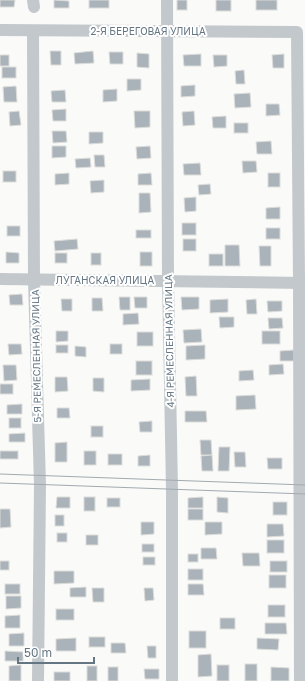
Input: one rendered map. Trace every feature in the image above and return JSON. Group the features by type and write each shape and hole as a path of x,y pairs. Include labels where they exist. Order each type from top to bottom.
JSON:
{"street":[{"name":"4-Я РЕМЕСЛЕННАЯ УЛИЦА","path":"167,0 168,280 172,489 172,681"},
{"name":"2-Я БЕРЕГОВАЯ УЛИЦА","path":"0,30 297,32 302,283"},
{"name":"5-Я РЕМЕСЛЕННАЯ УЛИЦА","path":"33,31 34,280 40,484 38,681"},
{"name":"ЛУГАНСКАЯ УЛИЦА","path":"0,279 168,280 302,283"},
{"path":"300,681 302,283"}],"building":[{"path":"0,0 15,0 14,7 0,7"},
{"path":"54,0 69,1 69,8 54,8"},
{"path":"89,0 109,0 109,8 89,8"},
{"path":"177,0 187,0 187,10 177,10"},
{"path":"216,0 231,0 231,11 216,11"},
{"path":"256,0 277,0 277,10 256,10"},
{"path":"50,51 61,51 61,65 51,65"},
{"path":"93,51 94,63 75,64 74,53"},
{"path":"109,52 123,52 123,64 110,64"},
{"path":"137,53 149,54 149,68 137,67"},
{"path":"201,54 201,66 184,66 183,55"},
{"path":"284,54 284,68 273,68 272,55"},
{"path":"0,55 9,55 9,66 0,66"},
{"path":"213,55 227,55 227,66 214,67"},
{"path":"2,67 16,67 16,78 2,78"},
{"path":"244,70 245,84 236,84 235,71"},
{"path":"127,79 141,79 141,90 127,91"},
{"path":"195,85 195,96 181,97 181,86"},
{"path":"16,86 17,102 4,102 3,87"},
{"path":"117,89 117,101 103,102 103,90"},
{"path":"65,90 66,102 52,102 51,91"},
{"path":"250,93 251,107 235,108 234,94"},
{"path":"266,104 279,104 280,115 266,116"},
{"path":"66,109 66,121 53,121 52,110"},
{"path":"19,111 21,125 10,126 9,112"},
{"path":"134,111 150,111 150,127 135,128"},
{"path":"194,111 195,125 183,126 182,112"},
{"path":"226,116 226,128 213,128 212,117"},
{"path":"234,123 248,123 248,133 234,133"},
{"path":"52,131 66,131 67,142 53,143"},
{"path":"89,132 103,132 103,143 89,144"},
{"path":"271,141 272,154 257,154 256,142"},
{"path":"52,146 66,146 66,157 52,158"},
{"path":"150,146 151,158 137,159 136,147"},
{"path":"94,155 104,155 105,167 95,167"},
{"path":"90,158 91,167 76,168 75,159"},
{"path":"242,161 256,161 257,172 243,173"},
{"path":"200,163 201,175 184,175 183,164"},
{"path":"3,171 16,171 16,182 3,182"},
{"path":"69,173 69,184 55,185 55,174"},
{"path":"151,173 152,185 138,185 138,174"},
{"path":"268,173 280,173 280,187 268,187"},
{"path":"104,180 104,192 91,193 90,181"},
{"path":"210,184 211,194 199,195 198,185"},
{"path":"139,193 150,193 151,212 139,213"},
{"path":"196,197 196,211 185,212 184,198"},
{"path":"280,207 280,219 266,219 266,208"},
{"path":"182,223 196,223 196,235 182,235"},
{"path":"7,226 20,226 20,236 7,236"},
{"path":"266,228 280,228 280,239 266,239"},
{"path":"136,230 151,230 151,238 136,238"},
{"path":"77,239 78,249 55,251 54,241"},
{"path":"183,239 196,239 196,251 183,251"},
{"path":"225,245 239,245 240,266 225,266"},
{"path":"259,246 271,246 271,266 260,266"},
{"path":"6,252 19,253 19,263 6,263"},
{"path":"140,252 152,252 152,266 140,266"},
{"path":"55,253 67,253 67,263 55,263"},
{"path":"91,253 101,253 101,265 91,265"},
{"path":"209,254 223,254 223,266 209,266"},
{"path":"22,294 23,305 10,305 9,295"},
{"path":"119,297 130,297 130,310 120,310"},
{"path":"134,297 147,297 147,308 135,308"},
{"path":"181,297 199,297 199,309 182,310"},
{"path":"92,298 102,298 103,311 92,311"},
{"path":"61,299 72,299 72,311 62,311"},
{"path":"228,299 228,312 210,313 210,300"},
{"path":"256,299 257,314 247,314 246,300"},
{"path":"267,301 282,301 282,311 268,312"},
{"path":"138,313 139,324 123,325 123,314"},
{"path":"219,317 234,317 234,327 220,328"},
{"path":"268,318 282,318 283,328 269,329"},
{"path":"201,329 202,342 184,343 183,330"},
{"path":"56,331 68,331 68,341 56,342"},
{"path":"262,331 280,331 280,344 262,344"},
{"path":"137,332 153,332 153,346 137,346"},
{"path":"8,344 21,344 22,354 9,355"},
{"path":"110,344 122,344 122,354 110,354"},
{"path":"56,345 68,345 68,353 56,353"},
{"path":"205,345 205,359 186,360 186,346"},
{"path":"75,346 86,347 86,357 75,356"},
{"path":"294,350 294,361 280,361 280,351"},
{"path":"136,361 152,361 152,375 136,375"},
{"path":"283,364 284,374 269,375 269,365"},
{"path":"3,365 16,365 17,380 4,381"},
{"path":"253,370 254,380 239,381 239,371"},
{"path":"196,376 197,396 186,396 185,377"},
{"path":"55,377 67,377 68,391 55,392"},
{"path":"93,378 104,378 104,392 93,391"},
{"path":"150,379 150,390 131,391 131,380"},
{"path":"0,384 13,384 13,394 0,394"},
{"path":"255,395 256,409 236,410 236,396"},
{"path":"22,404 22,414 7,414 7,405"},
{"path":"57,408 69,408 70,418 57,418"},
{"path":"185,411 206,411 207,422 185,422"},
{"path":"9,418 21,418 21,428 9,428"},
{"path":"152,421 152,432 140,432 139,422"},
{"path":"91,426 103,426 103,437 91,437"},
{"path":"25,433 25,442 9,442 9,434"},
{"path":"200,440 211,440 212,455 201,455"},
{"path":"67,442 67,462 55,462 55,443"},
{"path":"219,447 230,447 229,471 218,471"},
{"path":"0,451 18,451 18,459 0,459"},
{"path":"84,451 96,451 96,465 84,465"},
{"path":"234,452 245,452 246,467 235,467"},
{"path":"108,454 122,454 122,465 108,465"},
{"path":"150,455 150,466 138,466 138,456"},
{"path":"212,455 213,471 202,471 201,456"},
{"path":"267,458 282,458 282,469 268,469"},
{"path":"57,497 70,497 70,508 56,508"},
{"path":"84,497 95,497 95,511 84,511"},
{"path":"203,497 203,508 188,508 188,498"},
{"path":"217,497 228,498 228,513 217,512"},
{"path":"107,498 120,498 120,507 107,507"},
{"path":"273,502 287,502 287,515 273,515"},
{"path":"0,509 10,509 11,527 0,528"},
{"path":"188,509 203,509 203,520 188,520"},
{"path":"55,515 64,515 64,526 55,526"},
{"path":"141,522 154,522 154,534 141,535"},
{"path":"205,522 222,522 222,534 205,535"},
{"path":"267,524 283,524 284,536 267,537"},
{"path":"57,533 67,533 67,542 57,542"},
{"path":"86,535 98,535 98,545 86,545"},
{"path":"267,540 284,540 284,553 267,553"},
{"path":"142,544 154,544 154,552 142,552"},
{"path":"201,548 216,548 217,559 201,559"},
{"path":"242,553 259,553 260,566 243,566"},
{"path":"188,554 198,554 198,562 188,562"},
{"path":"143,557 155,557 155,565 143,565"},
{"path":"0,561 9,561 9,570 0,570"},
{"path":"270,561 287,561 287,572 270,572"},
{"path":"188,569 203,569 203,580 188,580"},
{"path":"54,571 74,571 74,583 54,584"},
{"path":"269,575 286,575 286,588 269,588"},
{"path":"5,584 20,584 20,594 5,594"},
{"path":"188,584 203,584 204,595 188,595"},
{"path":"86,587 86,597 70,597 70,588"},
{"path":"92,588 104,588 104,602 93,602"},
{"path":"144,588 153,588 154,600 145,601"},
{"path":"6,596 21,596 21,608 6,609"},
{"path":"268,605 285,605 285,617 268,617"},
{"path":"56,609 74,609 74,620 56,620"},
{"path":"20,615 20,628 5,628 5,616"},
{"path":"220,618 235,618 235,629 220,629"},
{"path":"265,623 286,623 287,634 265,634"},
{"path":"189,631 206,631 206,648 189,648"},
{"path":"24,633 24,646 9,646 9,634"},
{"path":"89,637 105,637 105,647 89,647"},
{"path":"76,638 76,651 56,651 56,639"},
{"path":"257,638 279,639 278,650 257,649"},
{"path":"111,643 125,643 126,653 111,653"},
{"path":"147,646 156,646 156,658 148,658"},
{"path":"5,651 23,652 23,661 5,661"},
{"path":"211,654 212,676 198,677 198,655"},
{"path":"245,664 257,664 257,681 245,681"},
{"path":"21,665 21,681 9,681 9,666"},
{"path":"217,665 229,665 229,681 217,681"},
{"path":"87,666 97,666 97,681 87,681"},
{"path":"108,667 118,667 118,681 108,681"},
{"path":"271,667 289,668 289,681 271,681"},
{"path":"144,669 159,669 159,679 145,679"},
{"path":"54,672 70,672 70,681 54,681"}],"tram line":[{"path":"0,474 305,485"},
{"path":"0,483 305,494"}]}
